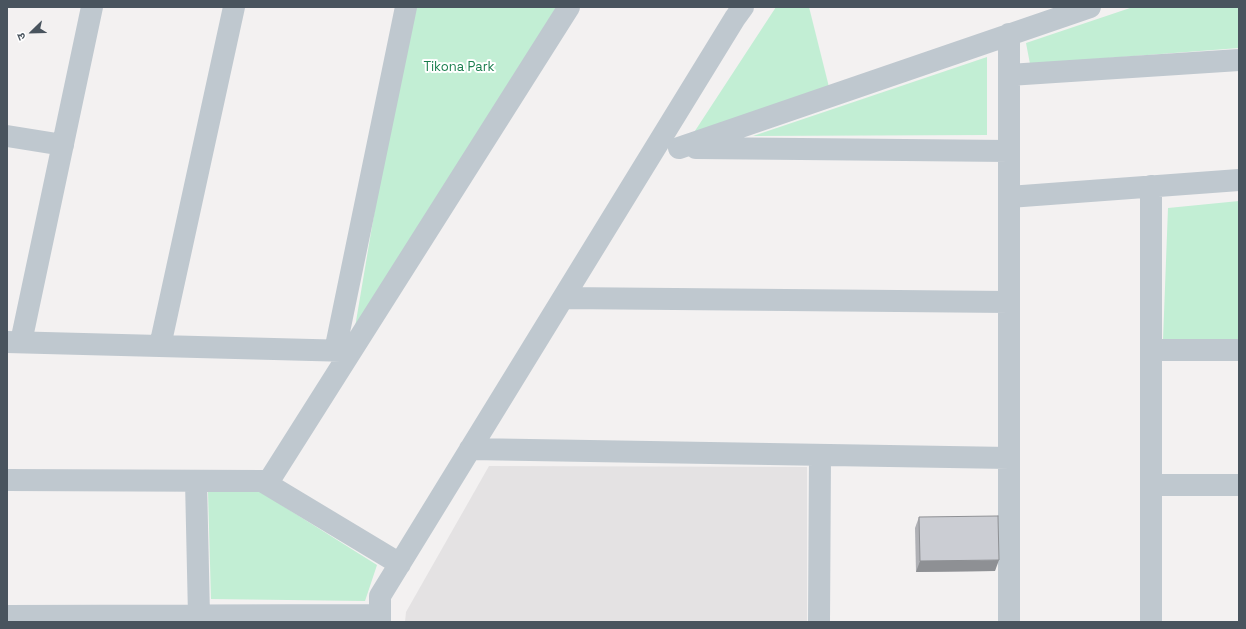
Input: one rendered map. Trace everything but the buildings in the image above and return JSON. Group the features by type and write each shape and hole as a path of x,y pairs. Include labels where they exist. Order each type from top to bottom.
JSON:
{"street":[{"path":"92,7 63,146 14,342 343,351"},
{"path":"160,346 234,7"},
{"path":"343,351 406,7"},
{"path":"267,484 343,351 569,7"},
{"path":"7,616 199,616 380,619 380,596 563,298 669,145 735,18 743,7"},
{"path":"669,145 1090,7"},
{"path":"1009,34 1009,622"},
{"path":"1009,75 1239,60"},
{"path":"7,136 63,146"},
{"path":"669,145 1009,151"},
{"path":"1009,197 1239,180"},
{"path":"1151,186 1151,622"},
{"path":"563,298 1009,302"},
{"path":"1151,350 1239,350"},
{"path":"470,449 1009,458"},
{"path":"819,622 820,455"},
{"path":"7,480 262,481 400,564"},
{"path":"196,481 199,616"},
{"path":"1151,485 1239,484"}],"shaded area":[{"path":"489,466 807,467 807,622 405,622 406,612"}],"green space":[{"name":"Tikona Park","path":"409,7 563,7 351,351"},
{"path":"776,7 809,7 829,87 691,137"},
{"path":"1133,7 1239,7 1239,48 1030,64 1026,43"},
{"path":"987,57 987,135 753,136"},
{"path":"1239,201 1239,339 1163,340 1168,208"},
{"path":"256,489 377,565 365,601 211,599 208,492"}]}
